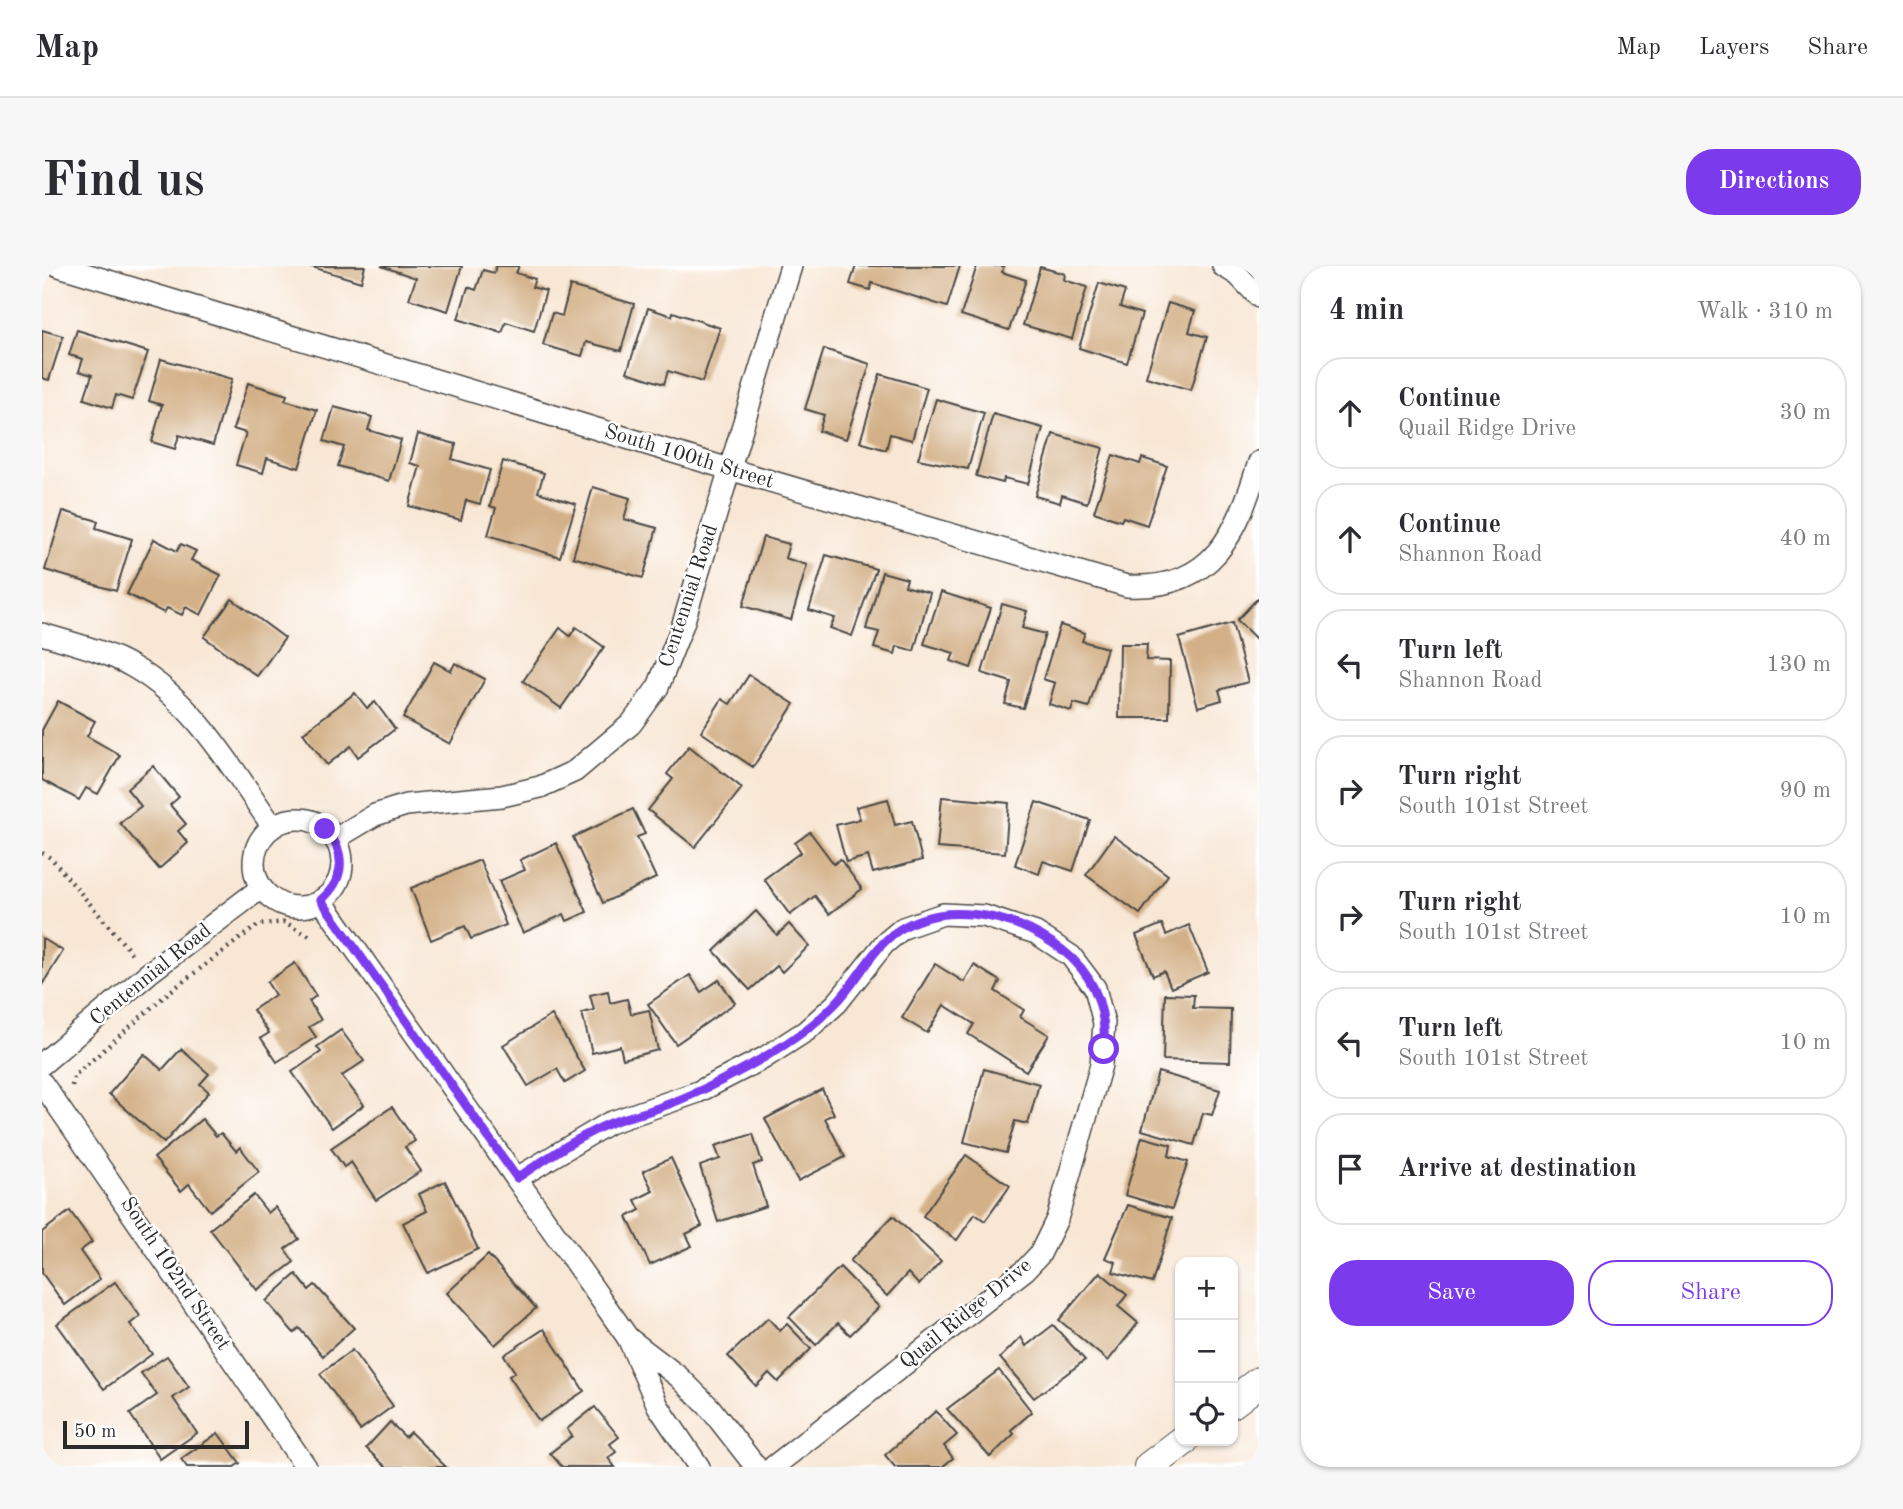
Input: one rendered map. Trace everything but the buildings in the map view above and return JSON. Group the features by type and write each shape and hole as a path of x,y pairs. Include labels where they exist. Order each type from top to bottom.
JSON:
{"main road":[{"path":"1238,1398 1259,1382"},
{"path":"1149,1467 1176,1446"}],"street":[{"name":"South 100th Street","path":"59,266 1102,580 1142,586 1182,578 1217,554 1236,528 1259,462"},
{"name":"Centennial Road","path":"335,839 375,815 406,804 502,796 540,787 575,771 631,724 658,687 673,652 791,266"},
{"path":"1223,266 1238,275 1259,297"},
{"path":"42,634 133,666 172,695 206,732 273,827"},
{"path":"300,819 313,822 335,839 340,852 338,879 321,900 308,906 282,904 261,888 255,875 256,848 273,827 300,819"},
{"name":"Centennial Road","path":"42,1064 149,973 261,888"},
{"path":"321,900 628,1338 658,1406 699,1467"},
{"name":"Quail Ridge Drive","path":"517,1178 609,1124 698,1092 806,1031 836,1003 884,944 915,921 943,914 984,916 1036,933 1071,956 1088,977 1101,1001 1104,1049 1050,1237 1025,1270 773,1467"},
{"name":"South 102nd Street","path":"42,1083 306,1467"},
{"path":"628,1338 679,1377 710,1408 756,1467"}],"path":[{"path":"42,853 51,858 134,956"},
{"path":"67,1090 72,1087 74,1076 167,993 258,925 284,922 312,937"}],"route":[{"path":"325,829 335,839 341,866 331,891 321,900 517,1178 609,1124 698,1092 764,1058 806,1031 836,1003 892,935 929,916 956,913 984,916 1036,933 1071,956 1088,977 1101,1001 1104,1049"}]}
